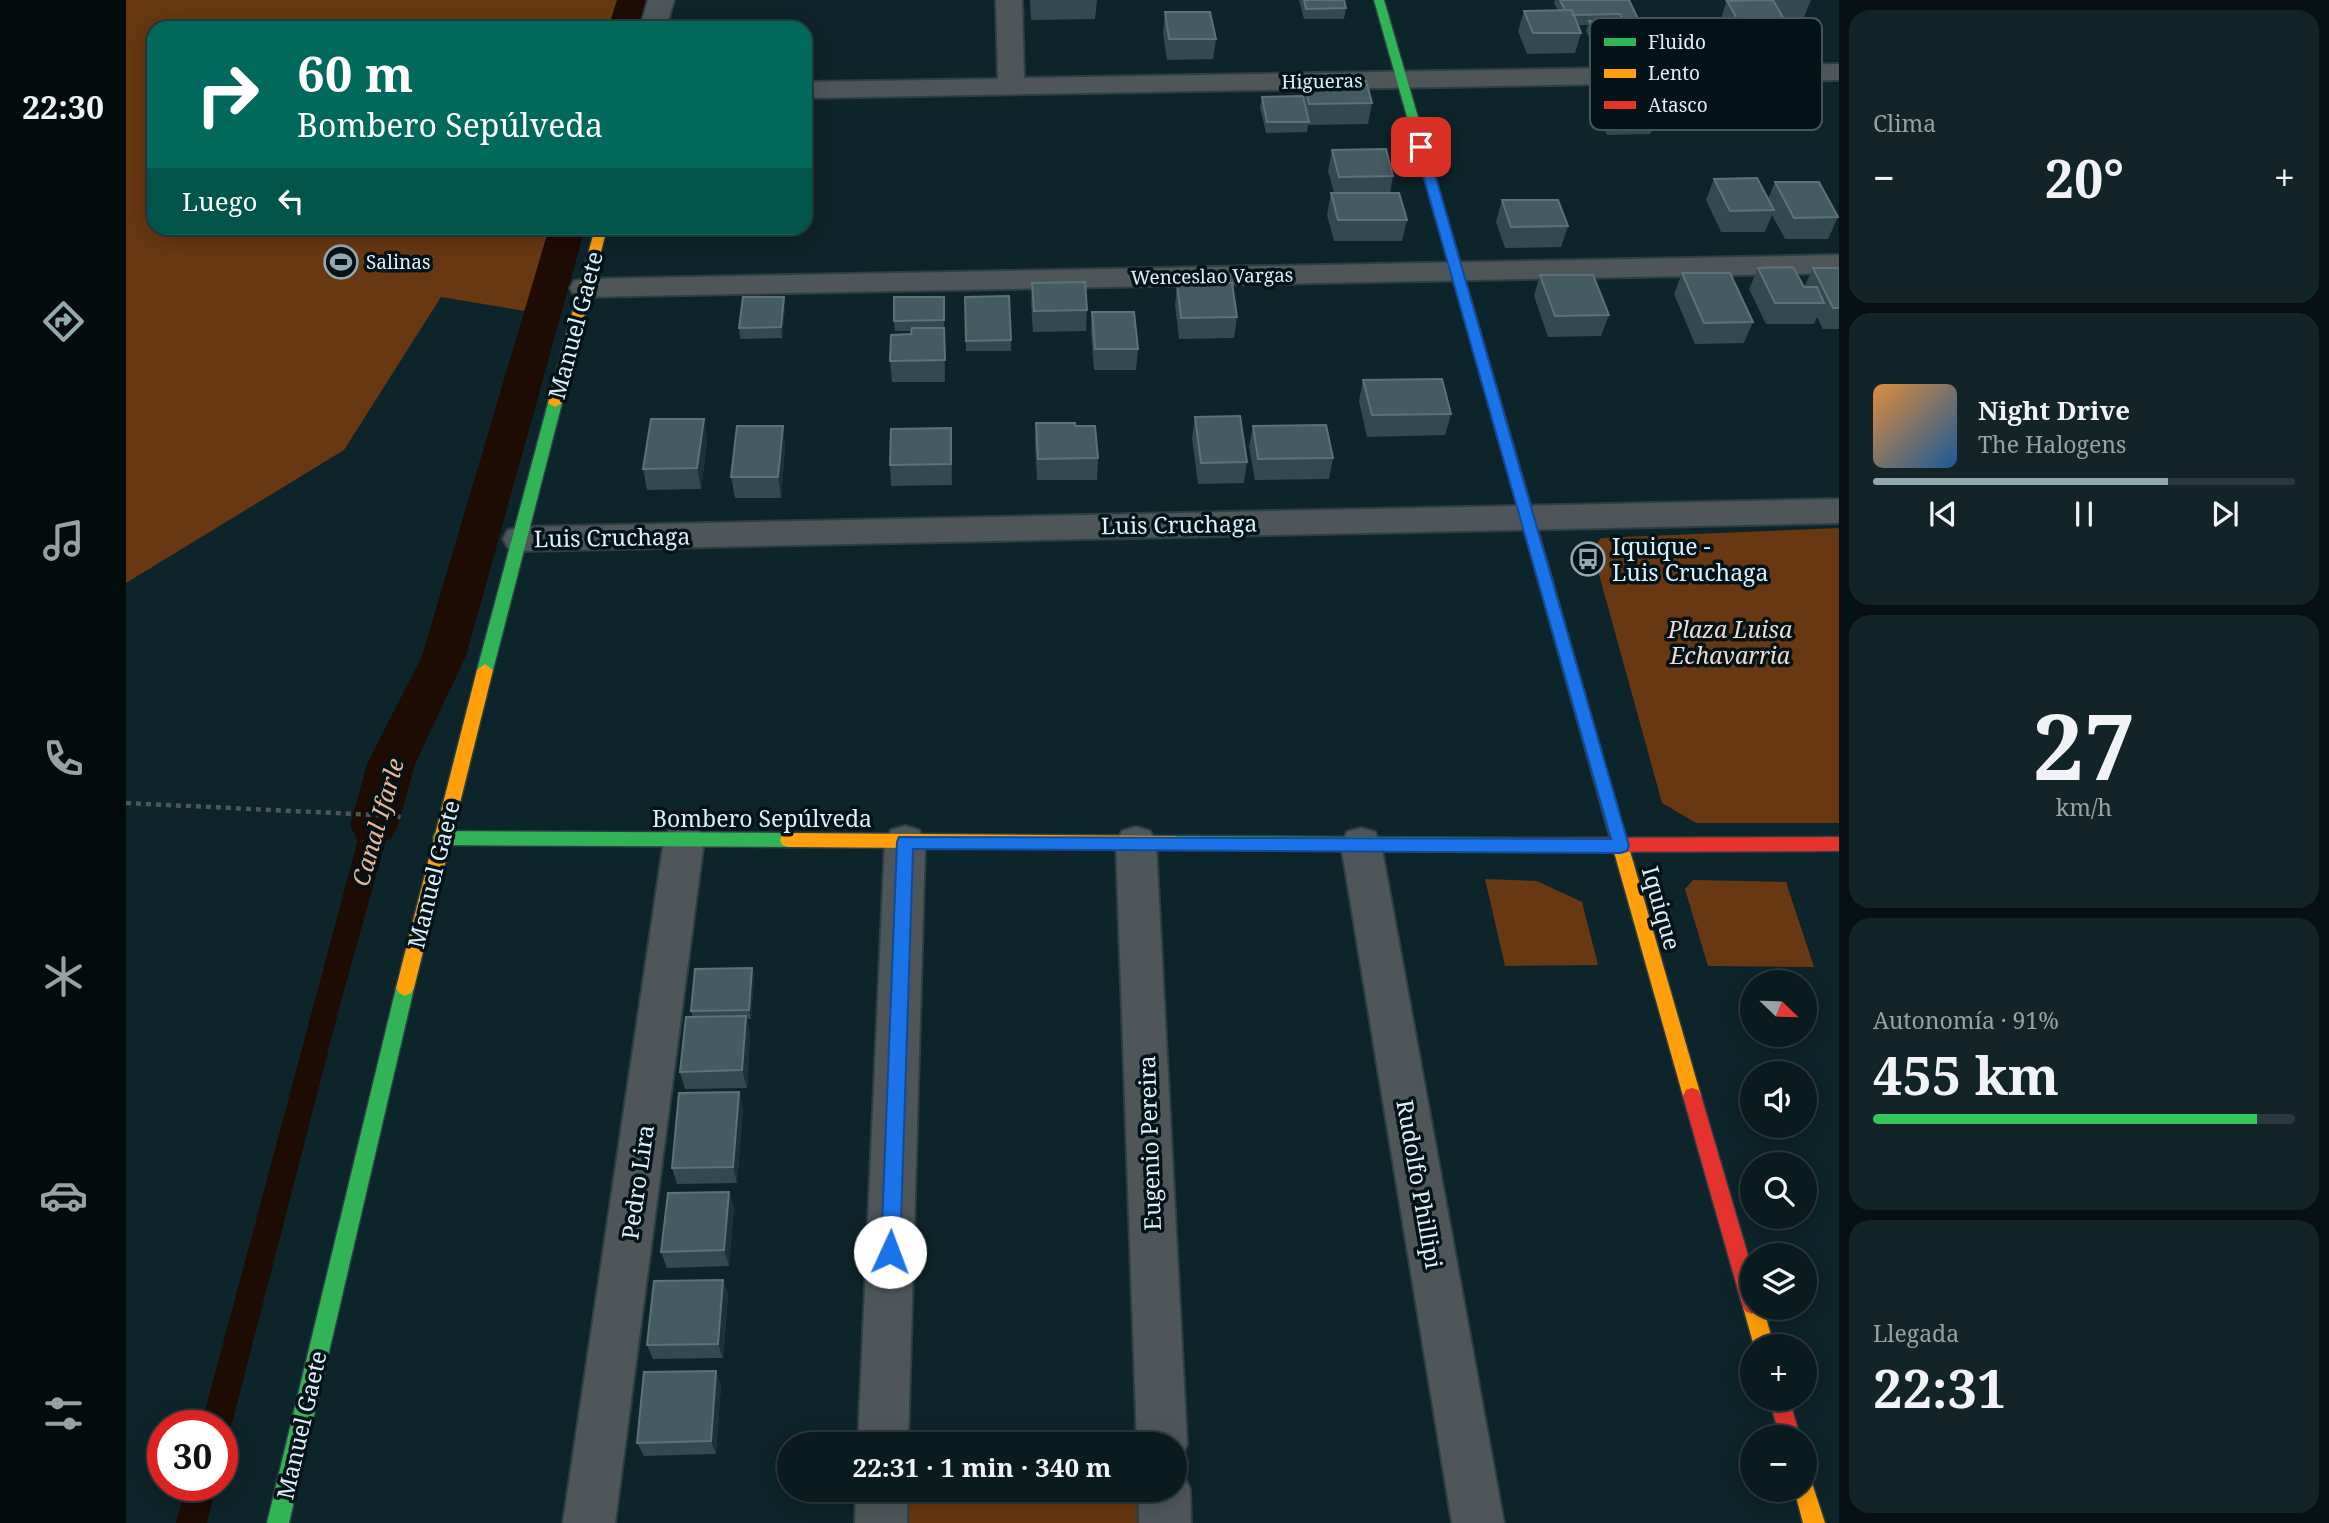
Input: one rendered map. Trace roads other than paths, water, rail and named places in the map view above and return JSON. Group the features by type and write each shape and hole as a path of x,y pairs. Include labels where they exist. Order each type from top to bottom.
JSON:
{"street":[{"path":"655,21 661,0"},
{"path":"1009,0 1012,87"},
{"name":"Iquique","path":"1379,0 1740,1263"},
{"name":"Higueras","path":"812,90 1590,76"},
{"name":"Manuel Gaete","path":"278,1523 441,838 599,235"},
{"name":"Wenceslao Vargas","path":"585,288 1839,264"},
{"name":"Luis Cruchaga","path":"520,539 1839,511"},
{"name":"Bombero Sepúlveda","path":"441,838 1621,846 1839,844"},
{"name":"Pedro Lira","path":"590,1523 684,840"},
{"path":"883,1432 905,842"},
{"name":"Eugenio Pereira","path":"1136,843 1161,1432"},
{"name":"Rudolfo Phillipi","path":"1361,844 1478,1523"},
{"path":"881,1523 882,1502"},
{"path":"1165,1502 1166,1523"},
{"path":"1808,1502 1814,1523"}],"water":[{"path":"377,763 407,764 340,1005 235,1410 205,1410 357,843 360,817"},
{"path":"182,1501 212,1501 207,1523 176,1523"}],"waterway":[{"name":"Canal Ifarle","path":"626,21 632,0"},
{"name":"Canal Ifarle","path":"374,825 391,764 444,656 565,235"}],"place":[{"name":"Salinas","path":"341,262"},
{"name":"Iquique - Luis Cruchaga","path":"1588,559"}],"park label":[{"name":"Plaza Luisa Echavarria","path":"1730,642"}]}
